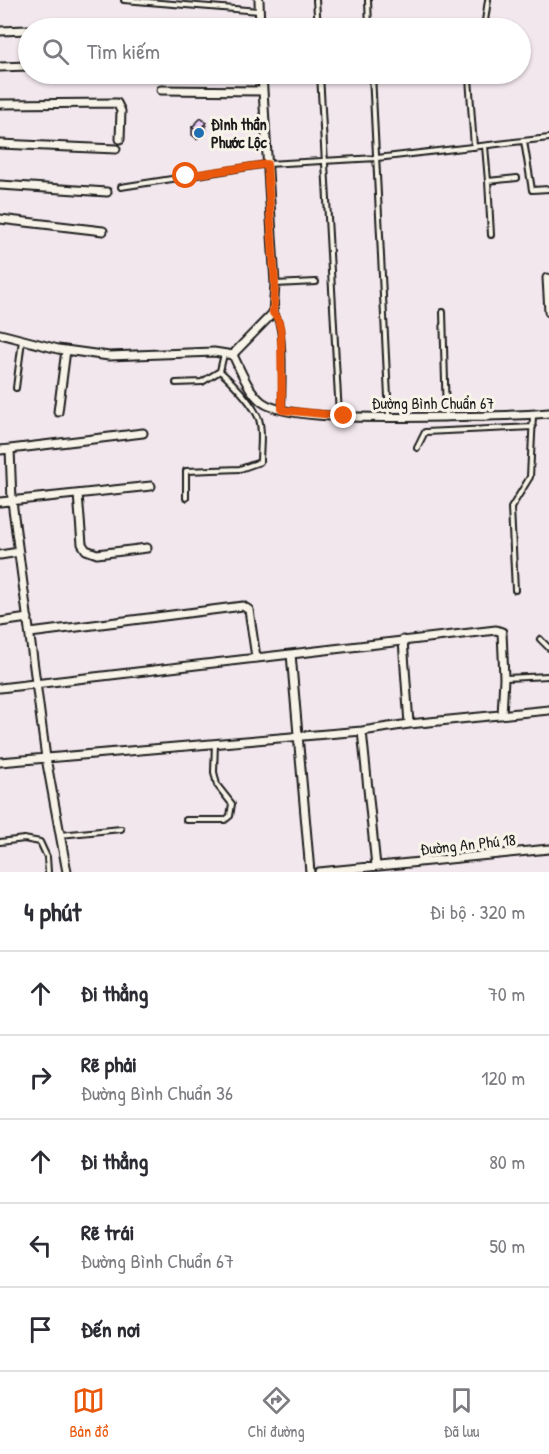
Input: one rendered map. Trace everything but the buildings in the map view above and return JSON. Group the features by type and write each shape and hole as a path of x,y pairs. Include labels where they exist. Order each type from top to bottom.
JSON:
{"street":[{"path":"259,0 259,18"},
{"path":"0,31 18,30"},
{"path":"0,67 18,66"},
{"path":"233,356 273,313 275,284 263,84"},
{"path":"161,90 263,91"},
{"path":"0,104 117,103 121,111 120,139"},
{"path":"0,144 116,149"},
{"path":"0,185 107,192"},
{"path":"0,219 103,231"},
{"path":"547,278 549,312"},
{"path":"0,334 66,350 109,356 214,351 224,353 233,356 246,381 261,401 282,410"},
{"path":"58,412 66,350"},
{"name":"Đường Bình Chuẩn 67","path":"282,410 389,418 488,417 549,413"},
{"path":"0,450 143,433"},
{"path":"10,449 12,501 46,758 67,872"},
{"path":"0,502 151,486"},
{"path":"78,494 82,544 86,550 97,554 147,548"},
{"path":"0,555 19,552"},
{"path":"30,633 243,606 249,610 256,657"},
{"path":"0,622 28,618"},
{"path":"0,688 496,630 502,632 504,678 502,715"},
{"path":"403,640 409,724"},
{"path":"291,654 310,872"},
{"path":"0,762 362,731 549,710"},
{"path":"362,731 376,866"},
{"name":"Đường An Phú 18","path":"319,872 549,849"}],"lane":[{"path":"124,0 259,11"},
{"path":"316,0 317,18"},
{"path":"368,0 369,18"},
{"path":"485,18 488,0"},
{"path":"321,84 339,416"},
{"path":"373,84 389,418"},
{"path":"469,84 474,147"},
{"path":"121,187 267,164 377,158 549,138"},
{"path":"524,141 532,190 549,189"},
{"path":"485,146 491,235"},
{"path":"488,181 517,178"},
{"path":"275,284 316,282"},
{"path":"443,312 446,416"},
{"path":"273,313 278,319 281,331 282,410"},
{"path":"16,388 22,340"},
{"path":"176,383 202,382 220,371 224,353"},
{"path":"186,498 186,471 240,469 260,462 261,430 258,418 235,385 220,371"},
{"path":"515,590 511,508 530,477 534,414"},
{"path":"417,448 425,432 533,427"},
{"path":"540,639 549,648"},
{"path":"504,678 549,676"},
{"path":"186,820 225,820 230,816 232,804 217,785 213,772 215,743"},
{"path":"60,835 121,829"},
{"path":"0,842 24,839 40,842 47,856 48,872"}],"place":[{"name":"Đình thần Phước Lộc","path":"199,133"}],"route":[{"path":"186,176 267,164 275,284 273,313 278,319 281,331 282,410 344,416"}]}
